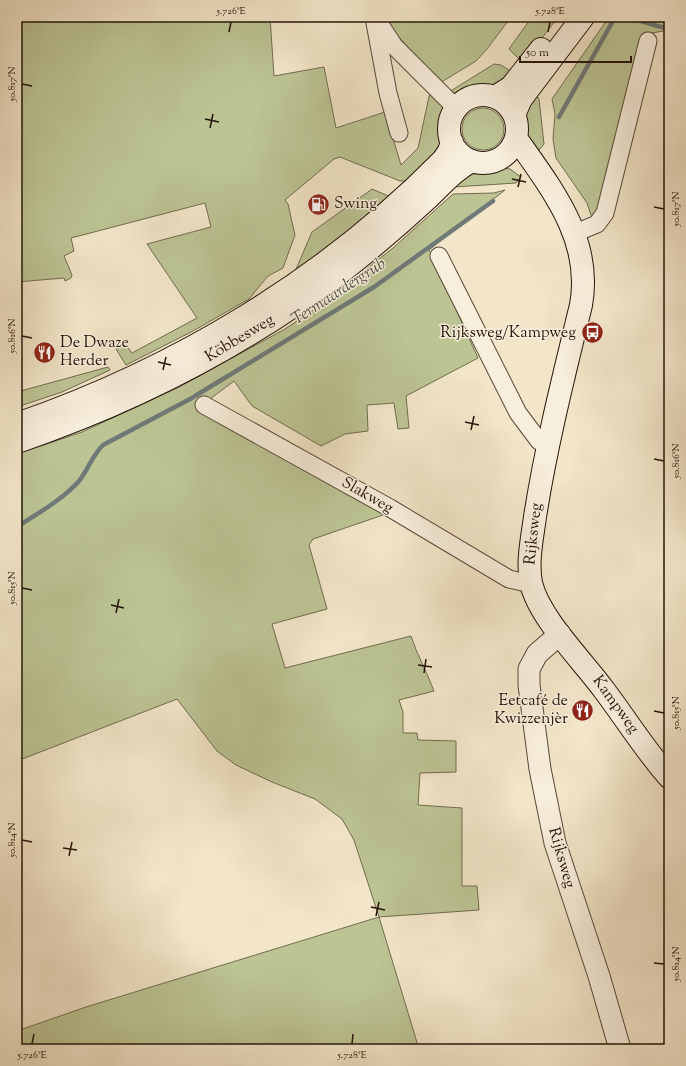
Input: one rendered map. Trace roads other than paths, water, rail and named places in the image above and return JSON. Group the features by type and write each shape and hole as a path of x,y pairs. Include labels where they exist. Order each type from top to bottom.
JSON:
{"main road":[{"path":"495,97 511,87 567,17"},
{"path":"514,115 521,99 583,17"},
{"path":"481,95 495,97 506,104 514,115 517,126 516,138 510,150 500,158 487,163 472,161 460,154 452,142 450,124 456,108 468,98 481,95"},
{"name":"Rijksweg","path":"516,138 538,166 561,205 575,233 581,252 584,283 540,486 530,551 529,567 531,584 547,617 560,634"},
{"name":"Köbbesweg","path":"17,424 127,380 191,348 259,308 295,284 365,231 443,160 449,151 452,142"},
{"path":"500,158 517,166 561,205"},
{"name":"Köbbesweg","path":"17,442 76,420 177,375 282,313 346,268 403,220 455,172 472,161"},
{"name":"Kampweg","path":"560,634 586,666 644,747 669,777"}],"street":[{"path":"374,17 394,46 456,108"},
{"path":"374,17 388,93 399,133"},
{"path":"575,233 596,224 605,214 648,41"},
{"path":"439,256 518,413 538,441 549,444"},
{"name":"Slakweg","path":"204,405 390,508 509,578 531,584"},
{"name":"Rijksweg","path":"560,634 536,654 529,669 529,685 540,769 555,843 599,976 620,1049"}],"waterway":[{"name":"Termaardergrub","path":"559,117 614,19 634,19 667,28 669,25"},
{"name":"Termaardergrub","path":"195,396 374,287 493,201"},
{"name":"Termaardergrub","path":"17,527 50,506 72,488 82,477 103,445 192,398"}],"place":[{"name":"Swing","path":"318,204"},
{"name":"Rijksweg/Kampweg","path":"592,333"},
{"name":"De Dwaze Herder","path":"44,352"},
{"name":"Eetcafé de Kwizzenjèr","path":"583,710"}]}
